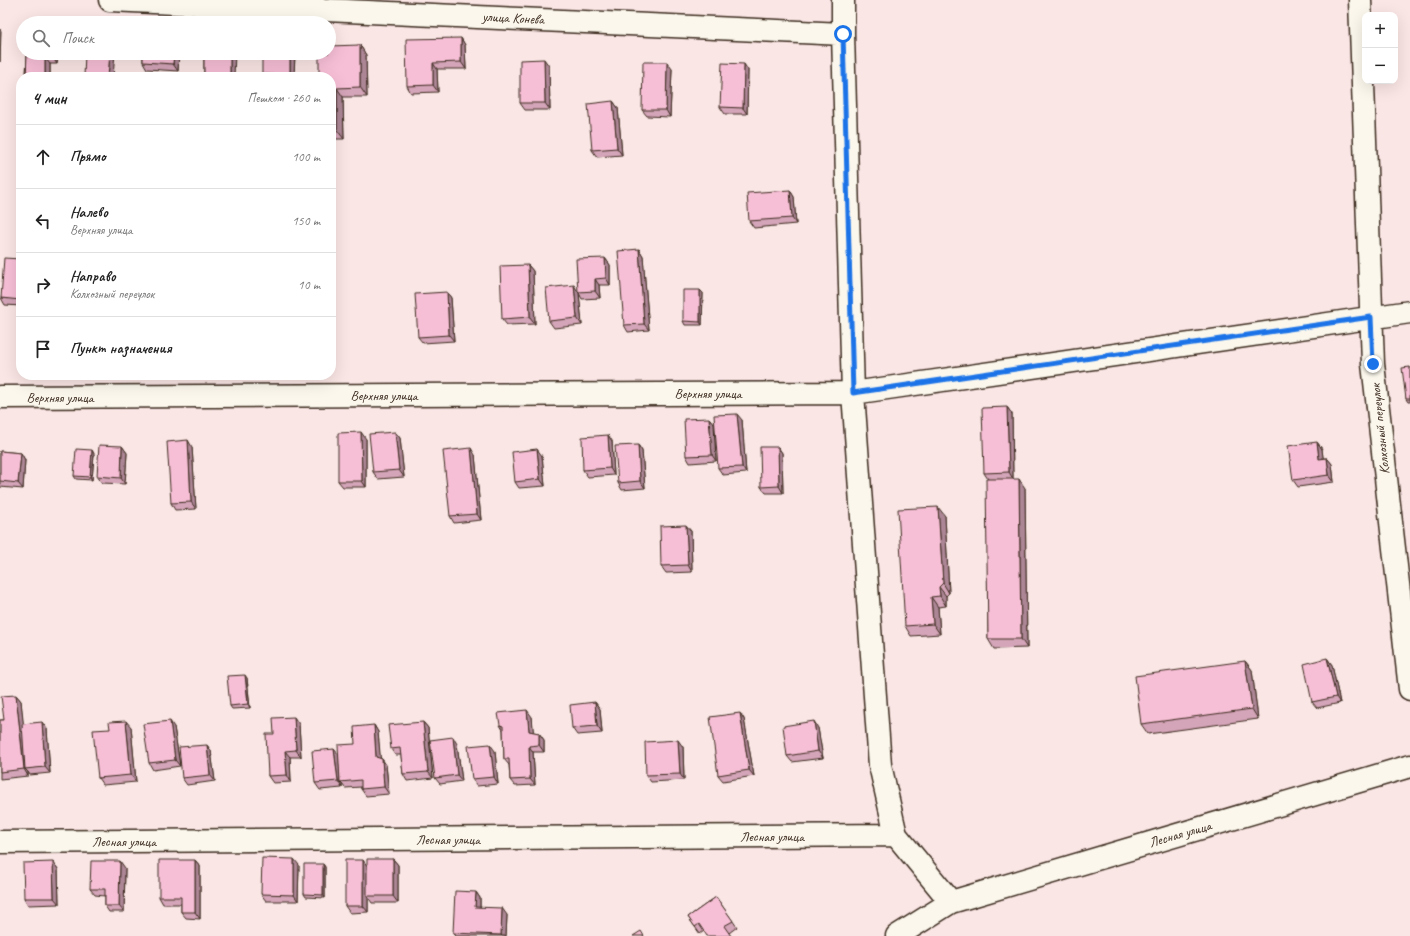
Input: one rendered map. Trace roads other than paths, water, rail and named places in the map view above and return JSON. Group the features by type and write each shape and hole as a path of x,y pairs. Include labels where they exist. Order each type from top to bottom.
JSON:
{"street":[{"name":"улица Конева","path":"110,0 843,34"},
{"path":"843,0 853,393 880,765 896,835 951,902"},
{"name":"Колхозный переулок","path":"1360,0 1373,364 1410,689"},
{"name":"Верхняя улица","path":"0,397 853,393 1410,312"},
{"name":"Лесная улица","path":"897,936 951,902 1410,766"},
{"name":"Лесная улица","path":"0,842 896,835"}]}
